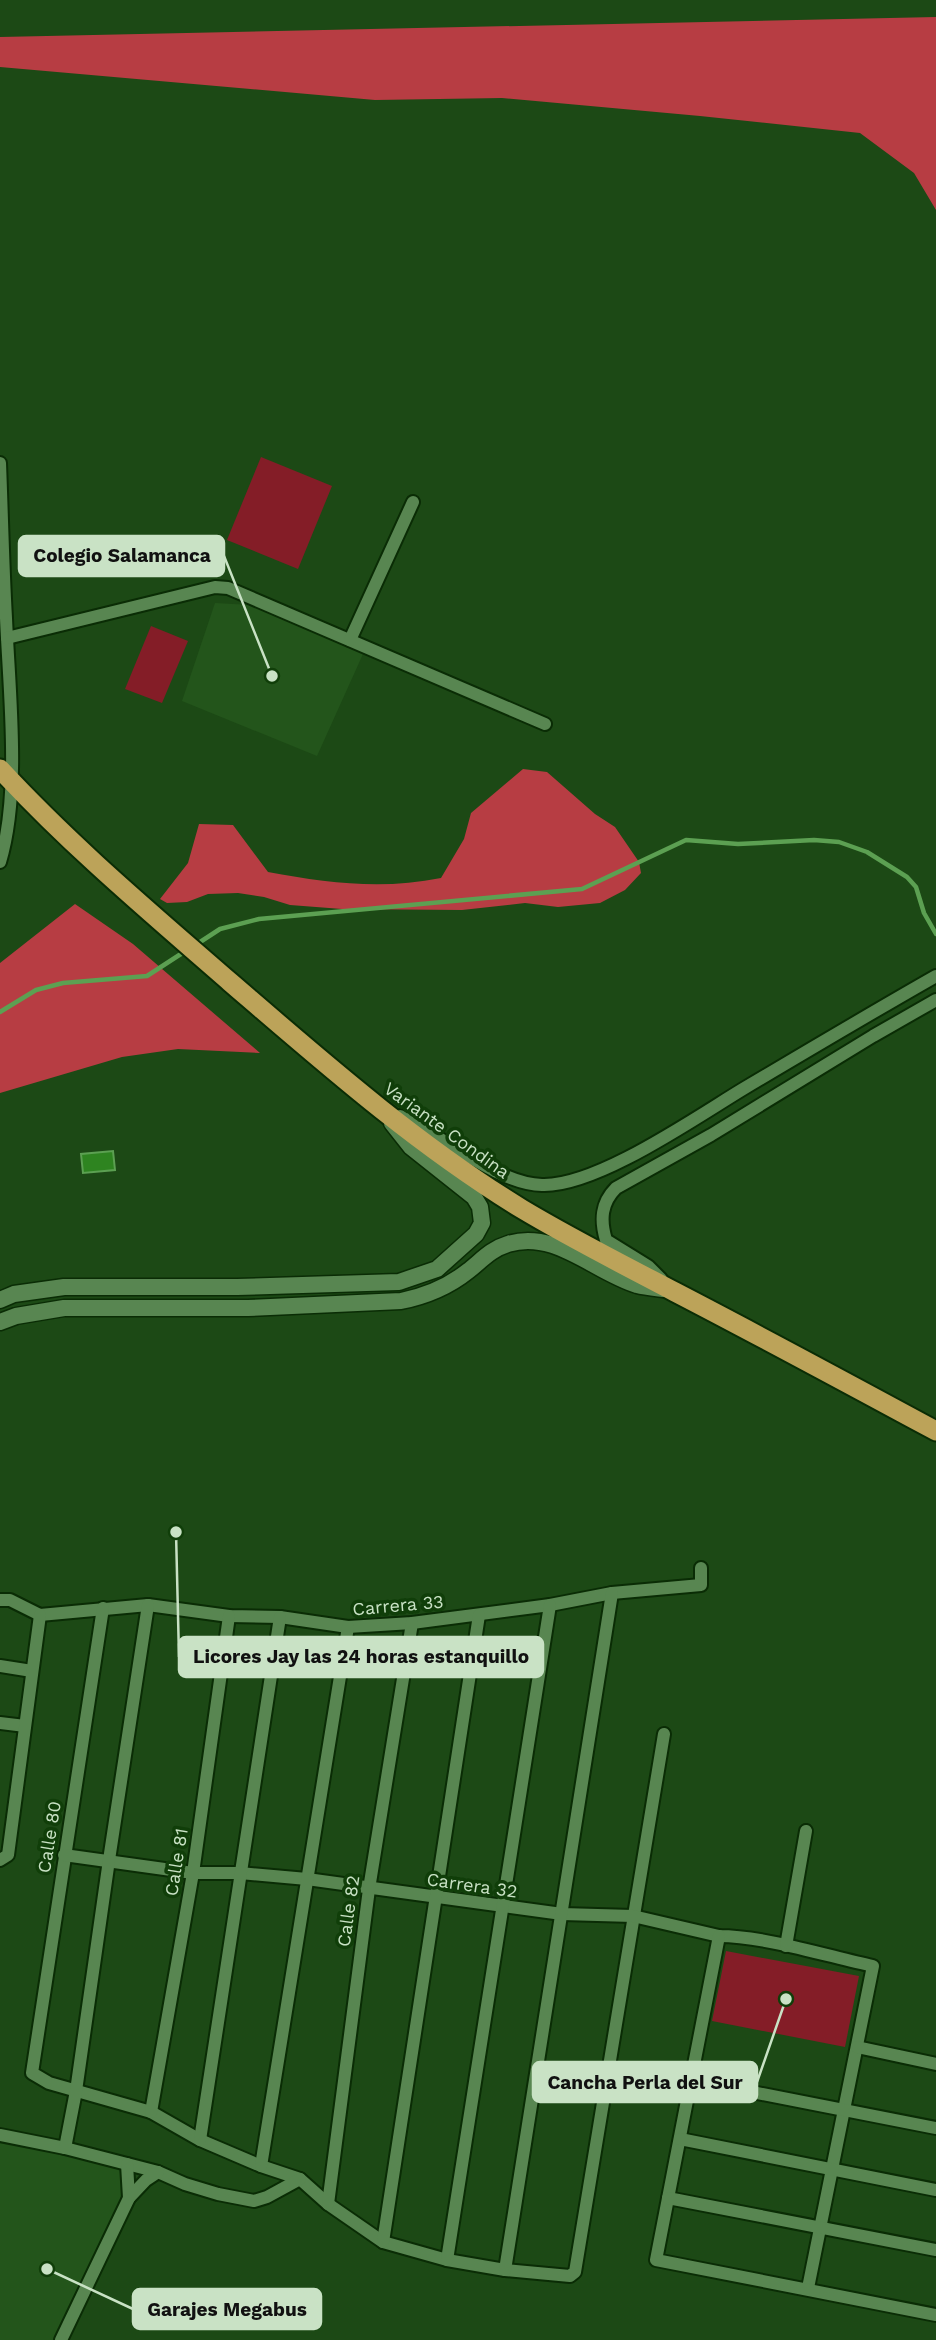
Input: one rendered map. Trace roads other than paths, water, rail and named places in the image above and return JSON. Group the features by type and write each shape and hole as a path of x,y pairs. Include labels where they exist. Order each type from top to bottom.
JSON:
{"highway":[{"name":"Variante Condina","path":"6,775 105,874 278,1024 448,1160 520,1208 595,1251 936,1431"}],"street":[{"path":"0,463 7,638 6,836 0,862"},
{"path":"350,640 413,502"},
{"path":"7,638 215,587 228,589 545,724"},
{"path":"380,1107 422,1126 519,1182 542,1185 568,1183 628,1156 936,976"},
{"path":"673,1290 648,1266 606,1240 601,1224 607,1197 638,1174 710,1135 936,1000"},
{"path":"0,1300 13,1294 64,1287 237,1287 399,1282 437,1269 466,1245 482,1223 480,1207 474,1197 411,1147 380,1107"},
{"path":"628,1156 638,1174"},
{"path":"0,1322 16,1316 64,1308 248,1308 401,1301 425,1296 447,1286 493,1250 510,1243 527,1241 549,1243 636,1285 673,1290"},
{"path":"399,1282 401,1301"},
{"name":"Carrera 33","path":"40,1615 149,1605 229,1616 280,1617 348,1627 412,1623 550,1605 612,1593 701,1586 701,1568"},
{"path":"505,2270 612,1593"},
{"path":"0,1600 10,1600 40,1615 8,1855 0,1860"},
{"path":"65,2148 76,2091 149,1605"},
{"path":"447,2260 550,1605"},
{"name":"Calle 80","path":"76,2091 49,2083 32,2073 103,1608"},
{"path":"383,2242 479,1615"},
{"name":"Calle 81","path":"151,2112 192,1873 229,1616"},
{"path":"200,2140 280,1617"},
{"name":"Calle 82","path":"328,2204 369,1889 412,1623"},
{"path":"261,2166 348,1627"},
{"path":"0,1666 32,1671"},
{"path":"0,1723 25,1726"},
{"path":"76,2091 151,2112 200,2140 300,2179 328,2204 383,2242 447,2260 505,2270 570,2276 575,2272 664,1734"},
{"path":"0,1797 15,1800"},
{"path":"786,1946 806,1831"},
{"name":"Carrera 32","path":"64,1855 192,1873 240,1873 307,1879 562,1914 633,1916 873,1966 857,2047"},
{"path":"719,1936 656,2260 936,2315"},
{"path":"808,2288 857,2047 936,2064"},
{"path":"691,2080 936,2128"},
{"path":"0,2135 65,2148 158,2172 207,2191 254,2202 300,2179"},
{"path":"680,2139 936,2190"},
{"path":"127,2164 129,2198"},
{"path":"61,2340 129,2198 158,2172"},
{"path":"668,2198 936,2250"}],"waterway":[{"path":"194,946 220,929 259,919 582,889 686,840 738,844 814,840 839,842 867,852 907,877 916,887 924,913 936,934"},
{"path":"0,1012 36,990 63,983 147,976 187,950"}],"place":[{"name":"Colegio Salamanca","path":"272,676"},
{"name":"Licores Jay las 24 horas estanquillo","path":"176,1532"},
{"name":"Cancha Perla del Sur","path":"786,1999"},
{"name":"Garajes Megabus","path":"47,2269"}]}
